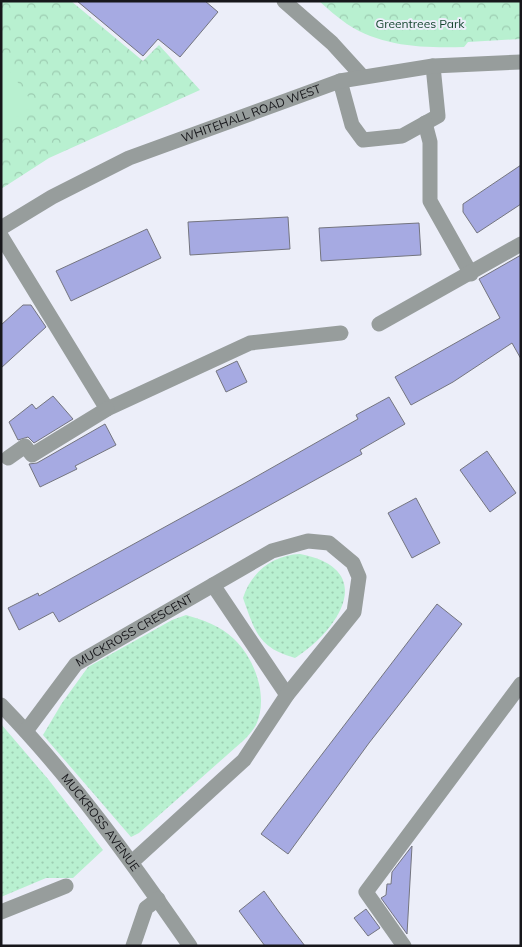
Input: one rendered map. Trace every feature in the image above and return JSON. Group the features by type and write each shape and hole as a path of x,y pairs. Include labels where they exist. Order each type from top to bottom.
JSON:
{"street":[{"path":"284,1 332,43 362,76"},
{"name":"WHITEHALL ROAD WEST","path":"1,228 52,197 129,158 340,81 433,66 521,62"},
{"path":"340,81 352,125 363,140 402,136 438,116 433,66"},
{"path":"425,123 430,142 430,200 472,274"},
{"path":"1,236 107,409"},
{"path":"379,324 472,274 521,244"},
{"path":"8,458 25,446 32,455 107,409 250,343 342,333"},
{"name":"MUCKROSS CRESCENT","path":"26,731 76,664 272,551 308,541 329,543 353,563 358,577 354,612 287,695 244,760 132,862"},
{"path":"213,585 287,695"},
{"path":"404,946 366,892 521,684"},
{"name":"MUCKROSS AVENUE","path":"1,705 26,731 132,862 190,946"},
{"path":"1,912 66,886"},
{"path":"133,946 146,908 158,899"}],"green space":[{"path":"1,1 71,1 143,61 159,45 200,90 49,158 1,189"},
{"name":"Greentrees Park","path":"319,1 521,1 521,39 468,42 464,47 418,46 389,42 360,32"},
{"path":"1,59 34,105 1,128"},
{"path":"300,554 324,562 338,572 345,586 344,601 326,632 295,658 273,649 265,643 255,629 243,598 251,580 264,567 281,558"},
{"path":"186,615 218,627 229,634 242,647 258,679 261,703 260,714 256,725 244,740 139,833 131,837 43,735 62,703 88,667 172,620"},
{"path":"1,724 48,779 103,850 73,878 46,878 1,897"}],"building":[{"path":"77,1 205,1 218,12 180,57 158,39 143,56"},
{"path":"521,165 521,204 477,233 463,212 463,204"},
{"path":"288,217 290,249 190,255 188,222"},
{"path":"419,223 421,255 321,261 319,228"},
{"path":"147,229 161,258 71,301 56,271"},
{"path":"521,255 521,359 512,343 453,382 411,405 395,377 500,318 479,279"},
{"path":"23,305 31,305 46,327 1,368 1,325"},
{"path":"237,361 247,382 226,392 216,371"},
{"path":"53,396 73,419 34,443 28,437 18,440 9,422 32,404 36,409"},
{"path":"389,397 405,424 360,450 362,454 59,622 53,612 19,630 8,608 38,593 39,596 245,483 358,419 356,415"},
{"path":"105,424 116,445 75,466 77,469 40,487 29,464 37,463"},
{"path":"487,451 516,493 490,512 460,470"},
{"path":"416,498 440,543 412,558 388,513"},
{"path":"437,604 462,624 369,743 288,854 261,834"},
{"path":"412,846 407,934 381,898 386,895 387,884 391,884 392,872"},
{"path":"264,891 305,946 265,946 239,911"},
{"path":"366,909 380,928 368,936 354,918"}]}
